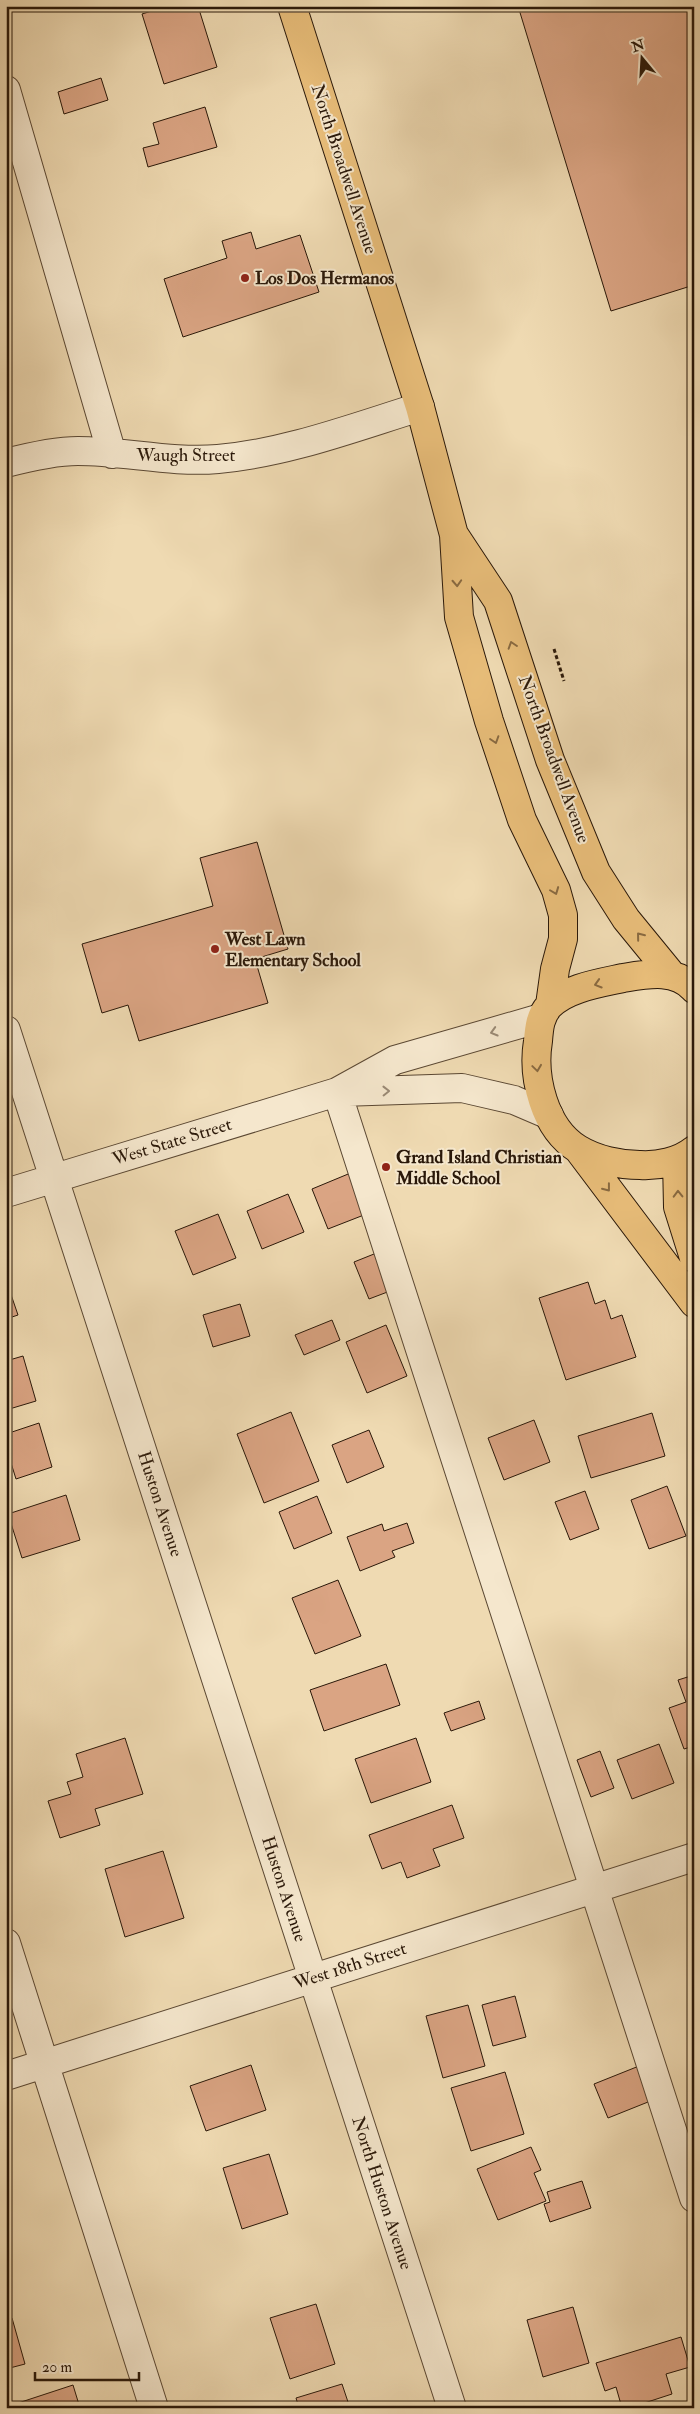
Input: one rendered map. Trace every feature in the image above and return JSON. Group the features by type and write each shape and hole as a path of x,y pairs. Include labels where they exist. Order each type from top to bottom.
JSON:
{"main road":[{"name":"North Broadwell Avenue","path":"292,6 420,407 454,534 459,618 489,721 522,820 556,890 563,915 563,939 535,1056 540,1092 549,1114 561,1132 578,1149"},
{"name":"North Broadwell Avenue","path":"454,534 498,601 550,760 596,872 626,919 687,984"},
{"path":"545,1012 570,992 607,981 640,976 687,984"},
{"path":"578,1149 623,1165 650,1166 688,1155 678,1207 694,1258"},
{"path":"578,1149 694,1303"}],"street":[{"path":"6,90 112,454"},
{"name":"Waugh Street","path":"6,463 35,456 77,451 188,459 217,459 254,454 420,407"},
{"name":"West State Street","path":"6,1193 337,1092 395,1060 545,1012"},
{"name":"Huston Avenue","path":"6,1030 313,1978"},
{"name":"West State Street","path":"337,1092 462,1088 514,1100 549,1114"},
{"path":"337,1092 694,2198"},
{"name":"West 18th Street","path":"6,2076 694,1857"},
{"path":"6,1943 154,2408"},
{"name":"North Huston Avenue","path":"313,1978 452,2408"}],"path":[{"path":"554,649 564,681"}],"building":[{"path":"168,6 198,6 217,67 164,84 142,14"},
{"path":"518,6 694,6 694,285 611,311"},
{"path":"101,78 108,100 64,114 58,92"},
{"path":"205,107 217,147 148,167 143,148 159,144 153,123"},
{"path":"251,232 256,249 300,235 319,292 183,337 164,279 227,258 222,241"},
{"path":"257,842 288,949 255,959 268,1003 139,1041 128,1005 102,1013 82,944 213,906 200,858"},
{"path":"353,1172 369,1213 328,1229 312,1189"},
{"path":"288,1194 304,1232 262,1249 247,1211"},
{"path":"218,1214 236,1258 193,1275 175,1231"},
{"path":"384,1250 398,1288 369,1299 354,1262"},
{"path":"6,1280 18,1315 6,1319"},
{"path":"588,1282 595,1304 605,1300 611,1319 622,1315 636,1357 566,1380 539,1298"},
{"path":"240,1304 250,1336 213,1347 203,1315"},
{"path":"332,1320 340,1340 304,1355 295,1335"},
{"path":"386,1325 407,1376 367,1393 346,1342"},
{"path":"23,1356 36,1401 6,1410 6,1361"},
{"path":"291,1412 319,1481 264,1503 237,1434"},
{"path":"652,1413 665,1456 591,1478 578,1436"},
{"path":"534,1420 550,1462 504,1480 488,1438"},
{"path":"39,1423 52,1467 16,1479 6,1447 6,1434"},
{"path":"369,1430 384,1467 347,1483 332,1445"},
{"path":"667,1486 686,1536 649,1549 631,1500"},
{"path":"585,1491 599,1529 570,1540 555,1502"},
{"path":"66,1495 80,1540 22,1558 8,1514"},
{"path":"317,1496 332,1533 294,1549 279,1512"},
{"path":"407,1523 414,1543 392,1551 395,1557 360,1571 347,1537 382,1524 384,1531"},
{"path":"338,1580 361,1636 315,1654 292,1598"},
{"path":"386,1664 400,1705 324,1731 310,1690"},
{"path":"694,1675 694,1746 684,1749 669,1708 686,1702 678,1680"},
{"path":"479,1701 485,1719 451,1731 444,1713"},
{"path":"125,1738 143,1794 95,1809 100,1825 60,1838 48,1801 71,1794 67,1782 83,1777 76,1754"},
{"path":"416,1738 431,1782 371,1803 355,1759"},
{"path":"659,1744 674,1783 632,1799 617,1760"},
{"path":"600,1751 614,1788 591,1797 577,1760"},
{"path":"452,1805 464,1838 433,1849 440,1866 407,1878 401,1862 382,1869 369,1835"},
{"path":"163,1851 184,1918 125,1937 105,1869"},
{"path":"515,1996 526,2037 493,2046 482,2005"},
{"path":"468,2005 485,2066 443,2078 426,2016"},
{"path":"251,2065 266,2110 206,2131 190,2086"},
{"path":"639,2066 653,2100 608,2118 594,2084"},
{"path":"505,2072 524,2134 471,2151 451,2088"},
{"path":"531,2147 541,2170 534,2173 546,2201 498,2220 477,2169"},
{"path":"269,2154 288,2214 242,2229 223,2168"},
{"path":"582,2181 591,2208 550,2222 544,2204 550,2202 547,2192"},
{"path":"316,2304 335,2364 290,2379 270,2318"},
{"path":"573,2307 589,2363 543,2377 527,2320"},
{"path":"12,2318 25,2364 6,2369 6,2320"},
{"path":"681,2337 690,2367 666,2374 672,2394 629,2408 622,2408 616,2387 605,2391 596,2363"},
{"path":"342,2384 350,2408 299,2408 296,2398"},
{"path":"73,2385 80,2408 6,2408 6,2407"}],"place":[{"name":"Los Dos Hermanos","path":"245,278"},
{"name":"West Lawn Elementary School","path":"215,949"},
{"name":"Grand Island Christian Middle School","path":"386,1167"}]}
